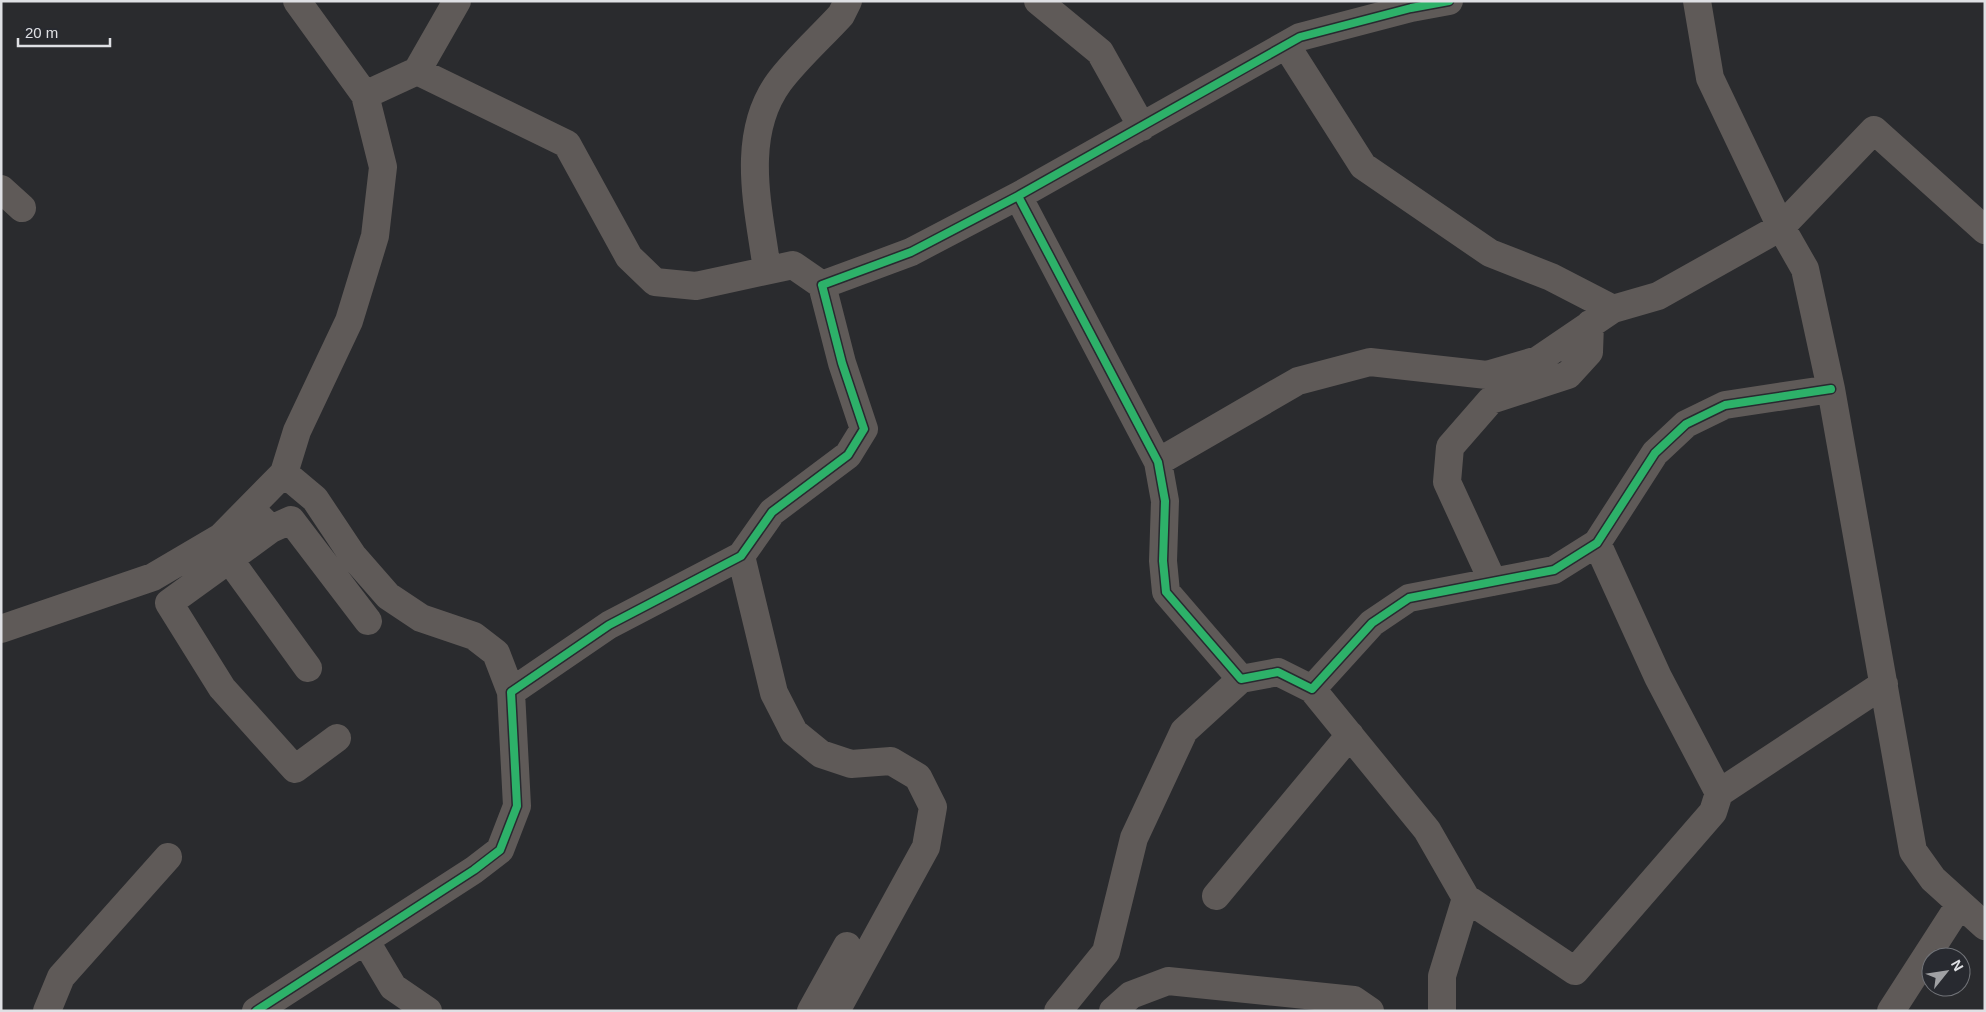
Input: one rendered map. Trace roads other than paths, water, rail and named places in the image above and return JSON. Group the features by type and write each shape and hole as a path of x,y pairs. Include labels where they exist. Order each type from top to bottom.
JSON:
{"street":[{"path":"1,629 153,577 221,537 284,473 297,431 349,321 375,236 383,167 365,95 297,1"},
{"path":"365,95 417,70 457,1"},
{"path":"767,270 753,166 760,122 779,83 841,15 848,1"},
{"path":"1038,1 1100,52 1142,127"},
{"path":"822,285 911,252 1018,196 1300,37 1375,9 1449,1"},
{"path":"1697,1 1710,78 1781,227 1805,269 1831,389 1913,851 1933,879 1985,926"},
{"path":"1286,45 1363,166 1490,253 1552,277 1613,309"},
{"path":"417,70 567,144 629,257 655,282 696,286 793,265 822,285 842,363 864,429 848,455 772,512 741,556 609,625 511,692"},
{"path":"1158,462 1298,381 1370,362 1487,375 1538,360 1613,309 1658,296 1781,227 1874,130 1985,230"},
{"path":"1,189 22,208"},
{"path":"1018,196 1158,462 1165,501 1163,561 1166,592 1241,679"},
{"path":"1492,582 1447,482 1450,448 1491,400 1568,375 1589,352 1590,324"},
{"path":"1312,689 1372,623 1409,598 1554,570 1597,542 1655,453 1686,424 1725,405 1831,389"},
{"path":"256,1011 474,870 500,850 517,806 511,692 496,653 474,636 421,618 388,596 353,556 315,499 284,473"},
{"path":"250,507 271,528"},
{"path":"337,738 295,769 222,688 169,603 271,528 291,520 368,621"},
{"path":"1597,542 1658,677 1719,793"},
{"path":"741,556 774,694 794,732 821,754 851,764 891,761 918,777 933,807 926,847 836,1011"},
{"path":"229,559 308,668"},
{"path":"1058,1011 1106,952 1134,838 1184,731 1241,679 1278,672 1312,689 1427,830 1466,898 1575,971 1713,812 1719,793 1884,684"},
{"path":"1216,896 1350,735"},
{"path":"47,1011 61,977 168,857"},
{"path":"1442,1011 1442,976 1466,898"},
{"path":"1891,1011 1960,904"},
{"path":"365,940 393,987 428,1011"},
{"path":"811,1011 847,946"},
{"path":"1113,1011 1131,995 1168,981 1354,1000 1370,1011"}]}
